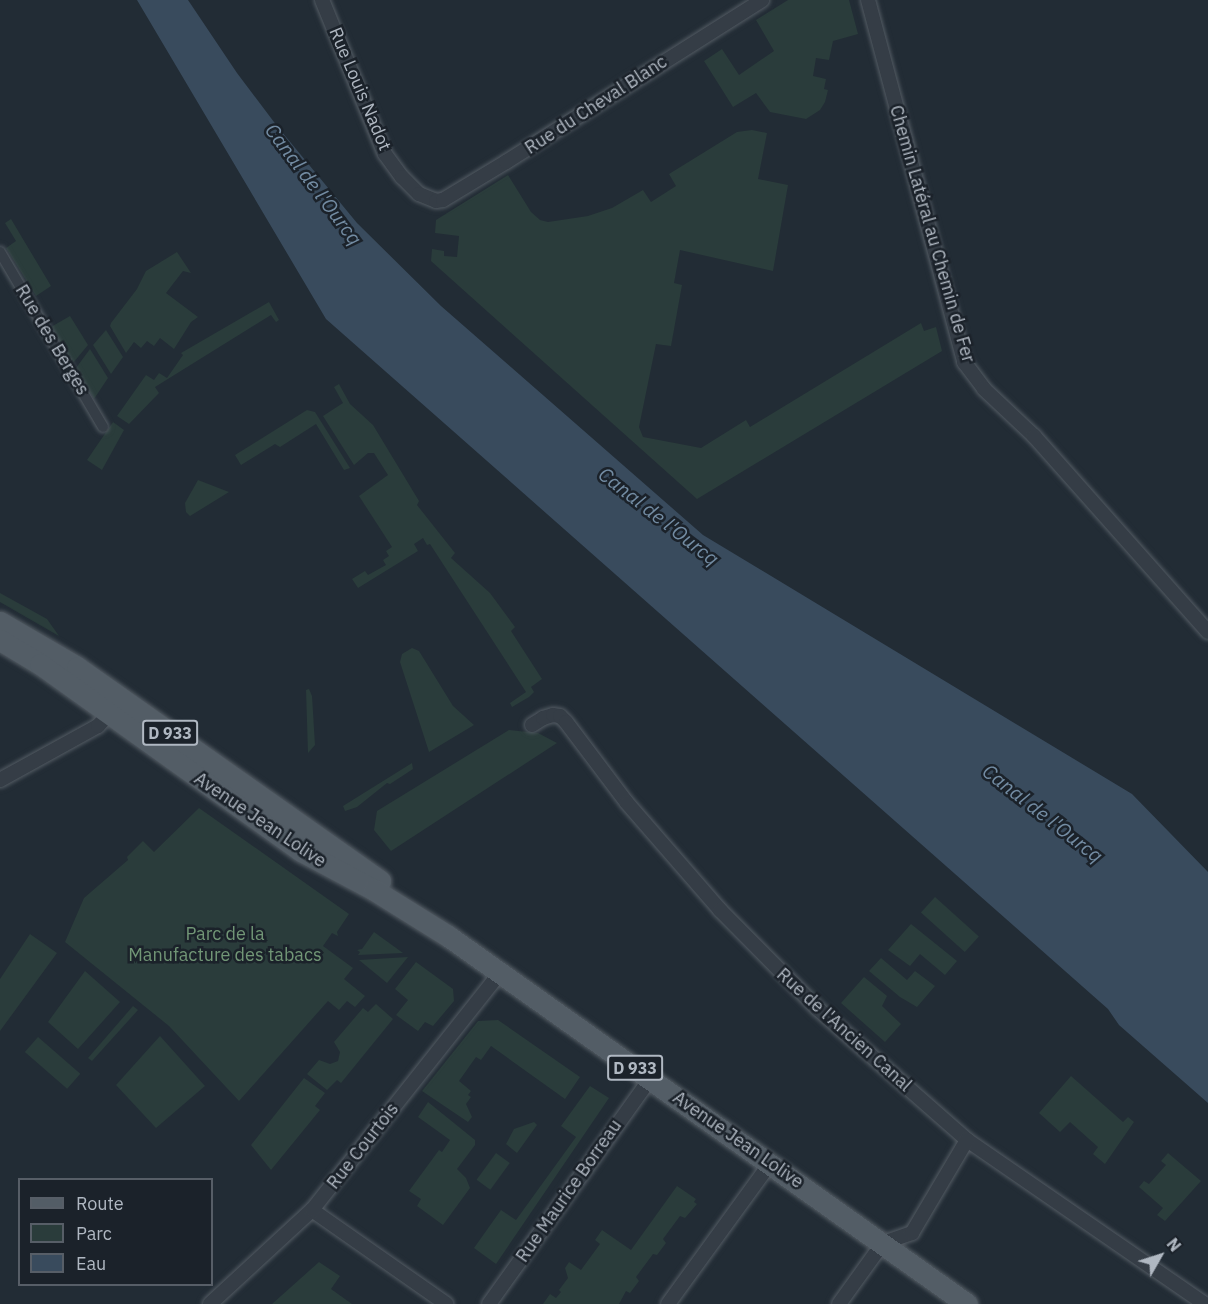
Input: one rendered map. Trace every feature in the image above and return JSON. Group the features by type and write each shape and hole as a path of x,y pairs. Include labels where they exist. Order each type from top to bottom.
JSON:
{"main road":[{"name":"Avenue Jean Lolive","path":"0,622 69,662 115,706"},
{"name":"Avenue Jean Lolive","path":"0,640 115,706 384,884 448,936 770,1165 787,1174 967,1304"}],"street":[{"name":"Rue Louis Nadot","path":"322,0 386,154 402,177 428,200"},
{"name":"Rue du Cheval Blanc","path":"428,200 443,200 762,0"},
{"name":"Chemin Latéral au Chemin de Fer","path":"868,0 964,362 984,389 1034,436 1208,632"},
{"name":"Rue des Berges","path":"0,252 104,427"},
{"path":"0,780 98,726 115,706"},
{"name":"Rue de l'Ancien Canal","path":"532,725 553,715 566,722 634,812 720,910 818,1009 967,1140 1205,1304"},
{"name":"Rue Courtois","path":"210,1304 312,1210 500,973"},
{"name":"Rue Maurice Borreau","path":"489,1304 650,1079"},
{"path":"839,1304 884,1244 912,1233 967,1140"},
{"path":"668,1304 770,1165"},
{"path":"312,1210 446,1304"}],"green space":[{"path":"788,0 849,0 858,34 833,41 829,60 816,58 813,76 826,79 824,89 828,90 820,110 806,119 770,112 756,93 733,107 704,61 722,49 739,75 774,51 756,20"},
{"path":"752,130 767,133 758,179 788,185 773,271 680,250 674,283 682,285 671,346 656,344 639,427 643,437 701,448 746,420 750,427 921,323 924,331 936,327 942,351 697,499 431,261 432,249 444,251 444,256 457,257 459,236 435,233 436,220 508,175 531,212 540,220 548,222 588,216 612,208 643,190 651,202 676,186 669,174 737,132"},
{"path":"11,219 51,286 36,296 6,248 16,241 5,223"},
{"path":"177,252 191,273 183,271 166,293 198,317 191,322 174,349 160,338 154,346 147,341 141,348 134,342 126,353 110,326 111,323 137,289 146,271"},
{"path":"269,302 279,320 276,322 271,315 155,387 159,393 129,424 117,416 146,375 154,380 159,373 167,378 183,355 181,353"},
{"path":"70,316 88,345 73,363 51,327"},
{"path":"106,330 123,357 111,374 93,345"},
{"path":"90,349 108,378 94,399 76,368"},
{"path":"339,384 350,404 373,425 419,501 417,505 455,553 451,558 490,593 515,627 511,631 542,679 531,687 534,692 529,697 512,707 510,703 526,692 430,544 427,545 423,538 414,544 418,551 358,588 352,579 365,571 368,575 386,565 383,560 389,556 386,551 392,547 359,496 388,475 374,453 368,453 354,465 323,416 343,403 334,387"},
{"path":"307,410 315,412 350,468 344,470 316,424 280,447 275,444 241,465 235,455"},
{"path":"113,422 124,430 102,470 87,460"},
{"path":"198,480 229,492 190,516 186,512 185,503"},
{"path":"0,593 47,619 59,636 0,602"},
{"path":"412,648 419,651 453,706 474,725 429,752 400,662 402,654"},
{"path":"309,689 312,696 315,745 308,753 306,690"},
{"path":"509,730 538,733 557,743 391,851 374,830 377,811"},
{"path":"412,763 413,769 390,784 387,783 357,807 345,811 343,806"},
{"name":"Parc de la Manufacture des tabacs","path":"199,808 349,914 337,932 338,936 332,933 323,946 353,968 344,979 365,996 355,1007 347,1001 339,1010 328,1001 239,1101 169,1026 65,942 84,898 128,860 127,857 143,841 154,852"},
{"path":"935,897 979,936 965,952 921,913"},
{"path":"911,924 957,961 945,975 920,954 910,966 888,950"},
{"path":"374,932 403,953 358,955 360,952 357,950 362,949"},
{"path":"30,934 57,953 0,1031 0,979"},
{"path":"408,957 387,983 359,960"},
{"path":"881,958 907,980 915,971 935,986 917,1007 900,997 869,971"},
{"path":"416,962 453,989 454,1001 433,1026 425,1022 418,1031 396,1015 408,1000 395,989"},
{"path":"85,971 120,1002 78,1049 48,1022"},
{"path":"864,977 887,996 882,1006 901,1024 885,1042 841,1003"},
{"path":"376,1004 393,1019 341,1083 337,1080 327,1090 307,1074 319,1060 330,1064 338,1061 340,1052 334,1042 363,1008 368,1012"},
{"path":"133,1006 138,1010 92,1061 88,1058"},
{"path":"498,1020 580,1077 565,1099 491,1046 481,1060 476,1057 459,1081 471,1091 468,1095 471,1097 466,1104 472,1117 468,1122 422,1091 478,1021"},
{"path":"160,1036 205,1086 156,1128 116,1085"},
{"path":"38,1037 80,1074 67,1089 25,1052"},
{"path":"1071,1076 1123,1122 1128,1117 1134,1122 1105,1164 1093,1154 1098,1147 1070,1122 1060,1132 1039,1113"},
{"path":"304,1078 325,1093 315,1106 320,1110 271,1170 251,1145"},
{"path":"590,1086 609,1098 496,1264 474,1248 501,1210 516,1220 576,1137 561,1126"},
{"path":"428,1102 475,1140 475,1145 457,1169 466,1178 470,1188 443,1225 417,1206 421,1199 409,1191 439,1150 442,1152 450,1140 418,1117"},
{"path":"534,1122 537,1125 517,1153 506,1144 514,1129"},
{"path":"496,1153 510,1163 490,1190 477,1180"},
{"path":"1168,1153 1201,1181 1165,1221 1157,1215 1163,1208 1139,1187 1144,1181 1149,1184 1166,1165 1161,1161"},
{"path":"677,1186 696,1199 694,1202 697,1204 685,1218 680,1216 663,1239 666,1243 657,1255 653,1254 636,1277 639,1281 630,1293 626,1291 619,1304 543,1304 550,1294 556,1298 561,1292 559,1290 568,1278 565,1268 569,1262 581,1270 600,1244 595,1240 602,1230 631,1250"},
{"path":"319,1262 340,1276 331,1289 352,1304 272,1304"}],"water":[{"name":"Canal de l'Ourcq","path":"137,0 188,0 237,73 277,126 357,223 441,306 703,535 1132,794 1208,872 1208,1103 1119,1025 1108,1009 326,319"}]}
